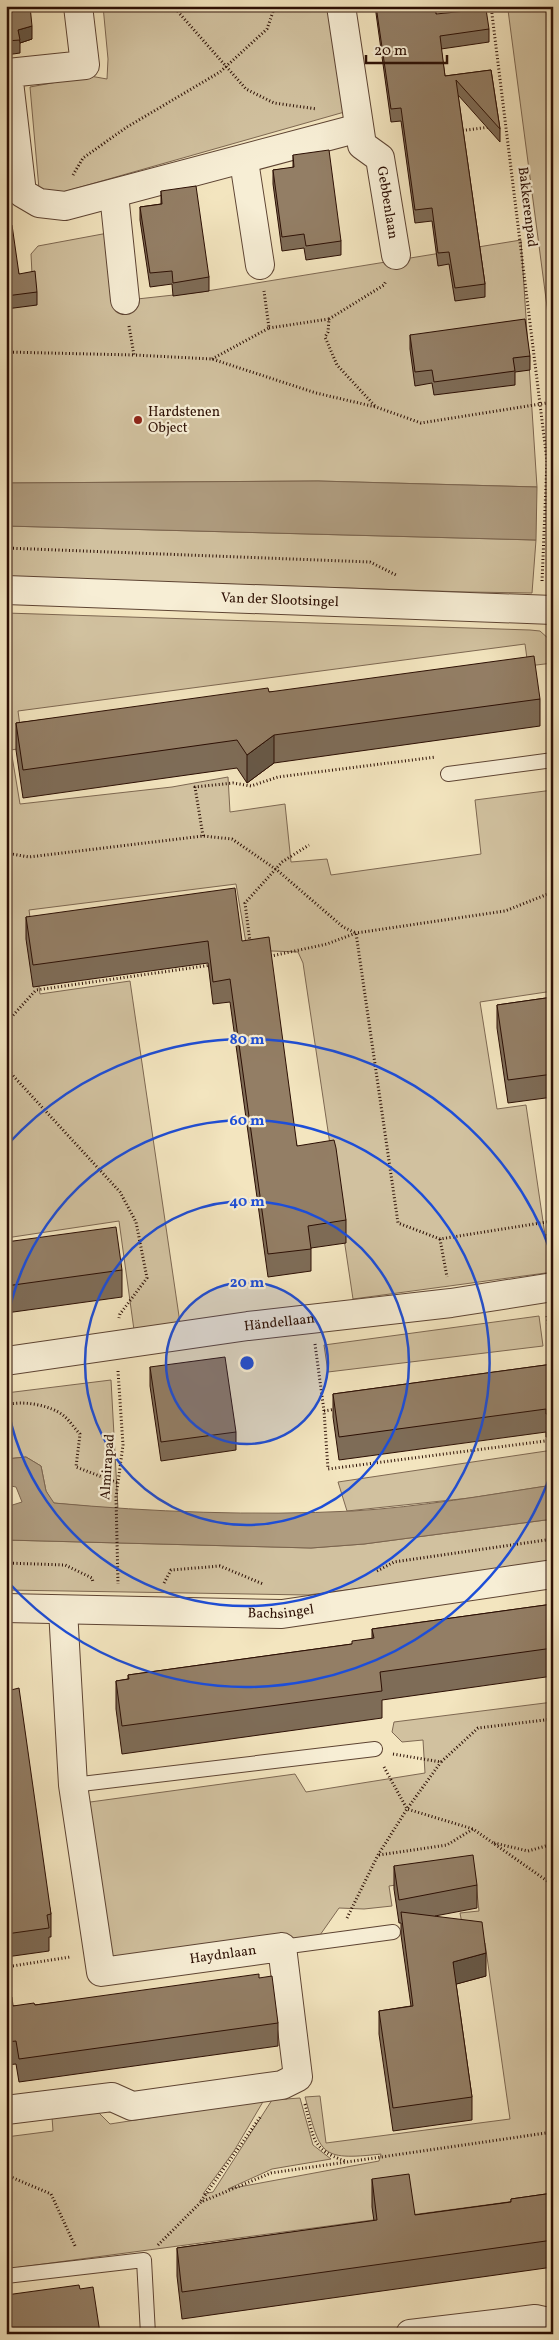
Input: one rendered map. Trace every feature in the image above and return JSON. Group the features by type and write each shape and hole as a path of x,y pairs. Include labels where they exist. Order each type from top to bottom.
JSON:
{"street":[{"path":"78,6 84,65 8,73 22,193 39,204 65,206 114,194 244,160 358,122"},
{"name":"Gebbenlaan","path":"341,6 362,145 380,158 396,255"},
{"path":"244,160 260,265"},
{"path":"114,194 125,300"},
{"name":"Van der Slootsingel","path":"6,590 553,610"},
{"name":"Händellaan","path":"6,1361 312,1319 451,1303 547,1288"},
{"name":"Bachsingel","path":"6,1608 282,1614 553,1574"},
{"name":"Haydnlaan","path":"63,1610 73,1786 101,1972 282,1947"},
{"path":"6,2110 112,2097 132,2106 290,2081 282,1947"},
{"path":"410,2334 449,2331 535,2319 553,2323"}],"lane":[{"path":"448,774 553,760"},
{"path":"73,1786 375,1749"},
{"path":"282,1947 393,1932"},
{"path":"6,2276 144,2260 148,2334"}],"path":[{"path":"173,6 246,89 274,103 358,122"},
{"path":"65,206 67,185 83,158 127,127 226,67 267,29 275,6"},
{"name":"Bakkerenpad","path":"491,6 547,461 543,559"},
{"path":"458,132 505,125"},
{"path":"212,359 268,328 329,319 384,284 396,255"},
{"path":"260,265 268,328"},
{"path":"125,300 134,355"},
{"path":"329,319 328,332 325,337 338,365 376,407"},
{"path":"6,352 212,359 316,393 376,407 421,423 553,402"},
{"path":"547,461 553,461"},
{"path":"6,548 370,562 399,577"},
{"path":"532,582 547,583"},
{"path":"203,836 195,788 233,783 251,786 278,777 444,756"},
{"path":"6,853 29,856 203,836 232,839 277,870 343,927 356,933"},
{"path":"251,950 244,903 277,870 282,862 308,845"},
{"path":"261,958 327,944 356,933 505,911 553,892"},
{"path":"356,933 398,1223 440,1238 553,1221"},
{"path":"6,1023 36,990 213,965"},
{"name":"Almirapad","path":"6,1068 120,1192 136,1222 148,1278 120,1314 116,1345 123,1445 116,1497 118,1561"},
{"path":"440,1238 451,1303"},
{"path":"547,1288 553,1352"},
{"path":"312,1319 324,1411 328,1469 553,1440"},
{"path":"6,1405 13,1403 42,1406 64,1415 80,1434 76,1467 118,1483"},
{"path":"324,1411 343,1408"},
{"path":"376,1572 394,1562 553,1539"},
{"path":"6,1563 65,1565 92,1578 105,1610"},
{"path":"149,1611 171,1570 220,1566 260,1584 270,1585"},
{"path":"334,1940 378,1855 407,1809 441,1762 478,1728 553,1719"},
{"path":"375,1749 441,1762"},
{"path":"375,1749 407,1809 473,1829 553,1884"},
{"path":"378,1855 447,1845 473,1829"},
{"path":"491,1842 528,1851 553,1844"},
{"path":"6,1967 98,1953"},
{"path":"290,2081 316,2145 328,2155 348,2162"},
{"path":"144,2260 200,2202 290,2081"},
{"path":"200,2202 271,2172 553,2132"},
{"path":"6,2175 51,2194 84,2267"}],"shaded area":[{"path":"103,6 333,6 348,111 56,194 39,189 30,87 90,76 107,79 108,59"},
{"path":"536,6 553,6 553,352 508,10"},
{"path":"108,233 119,301 201,292 521,240 537,487 318,481 6,483 6,305 32,274 31,254 38,246"},
{"path":"318,481 537,487 536,540 6,526 6,483"},
{"path":"6,526 536,540 532,593 6,577"},
{"path":"6,613 530,630 540,631 550,640 553,663 528,666 525,644 18,711 23,748 11,750 20,804 172,787 228,777 230,812 285,804 291,862 327,859 331,875 481,854 475,800 553,790 553,991 480,1002 497,1109 526,1105 545,1235 553,1234 553,1272 353,1299 303,963 298,952 272,951 248,955 236,884 29,910 40,994 130,981 180,1323 134,1330 119,1221 6,1238"},
{"path":"539,1316 543,1346 328,1372 324,1345"},
{"path":"111,1380 118,1509 53,1503 46,1491 41,1466 26,1457 6,1459 6,1393"},
{"path":"553,1450 553,1485 470,1498 347,1511 338,1482"},
{"path":"26,1457 41,1466 46,1491 54,1503 128,1509 203,1512 353,1511 403,1507 553,1485 553,1519 364,1544 311,1548 6,1540 6,1507 22,1502 16,1487 6,1485 6,1459"},
{"path":"553,1519 553,1563 308,1595 6,1590 6,1540 311,1548 364,1544"},
{"path":"553,1702 553,2196 6,2269 6,2137 53,2131 52,2117 99,2113 110,2124 264,2100 234,2151 203,2194 213,2192 272,2100 300,2098 313,2145 331,2159 272,2169 228,2189 379,2161 381,2154 345,2156 333,2154 325,2150 319,2142 305,2097 320,2096 326,2143 510,2119 485,1943 466,1945 460,1913 479,1911 475,1874 389,1886 392,1906 364,1909 339,1908 320,1935 108,1964 83,1803 295,1774 306,1792 425,1773 423,1740 402,1742 392,1732 394,1722"}],"building":[{"path":"6,6 30,6 32,26 18,30 20,40 6,41"},
{"path":"376,6 435,6 436,14 486,9 489,29 440,36 445,76 491,70 500,129 456,80 485,284 455,288 449,252 438,253 432,208 415,210 401,108 391,109"},
{"path":"329,150 341,241 306,246 304,234 282,237 273,170 294,167 293,155"},
{"path":"196,186 209,277 173,283 172,271 150,273 140,207 162,204 161,191"},
{"path":"12,225 19,274 35,271 37,292 6,296 6,226"},
{"path":"525,319 530,356 513,358 515,371 434,382 432,370 415,372 410,335"},
{"path":"534,656 540,699 274,735 247,755 237,740 23,770 16,723 268,688 269,692"},
{"path":"235,888 242,941 269,937 297,1146 334,1140 336,1148 346,1220 308,1226 311,1249 268,1254 230,979 213,982 208,941 33,965 26,917"},
{"path":"553,997 553,1074 508,1080 497,1005"},
{"path":"116,1227 122,1270 6,1286 6,1242"},
{"path":"225,1357 236,1432 161,1442 150,1367"},
{"path":"553,1364 553,1413 546,1414 546,1409 339,1437 333,1394"},
{"path":"553,1604 553,1648 380,1672 382,1691 122,1726 116,1681 129,1679 128,1675 352,1644 352,1641 374,1638 372,1629"},
{"path":"6,1686 10,1686 11,1690 19,1688 51,1914 47,1915 49,1928 6,1934"},
{"path":"473,1855 477,1885 399,1900 394,1866"},
{"path":"401,1912 482,1922 486,1953 453,1962 472,2097 393,2108 379,2011 413,2006"},
{"path":"259,1974 259,1978 272,1976 278,2023 19,2059 16,2041 6,2042 6,1998 12,1997 13,2006 34,2003 35,2005"},
{"path":"409,2174 415,2215 511,2202 511,2199 553,2193 553,2240 182,2292 177,2248 377,2220 372,2179"},
{"path":"79,2285 80,2289 93,2287 100,2333 6,2334 6,2295"}],"place":[{"name":"Hardstenen Object","path":"138,420"}]}
